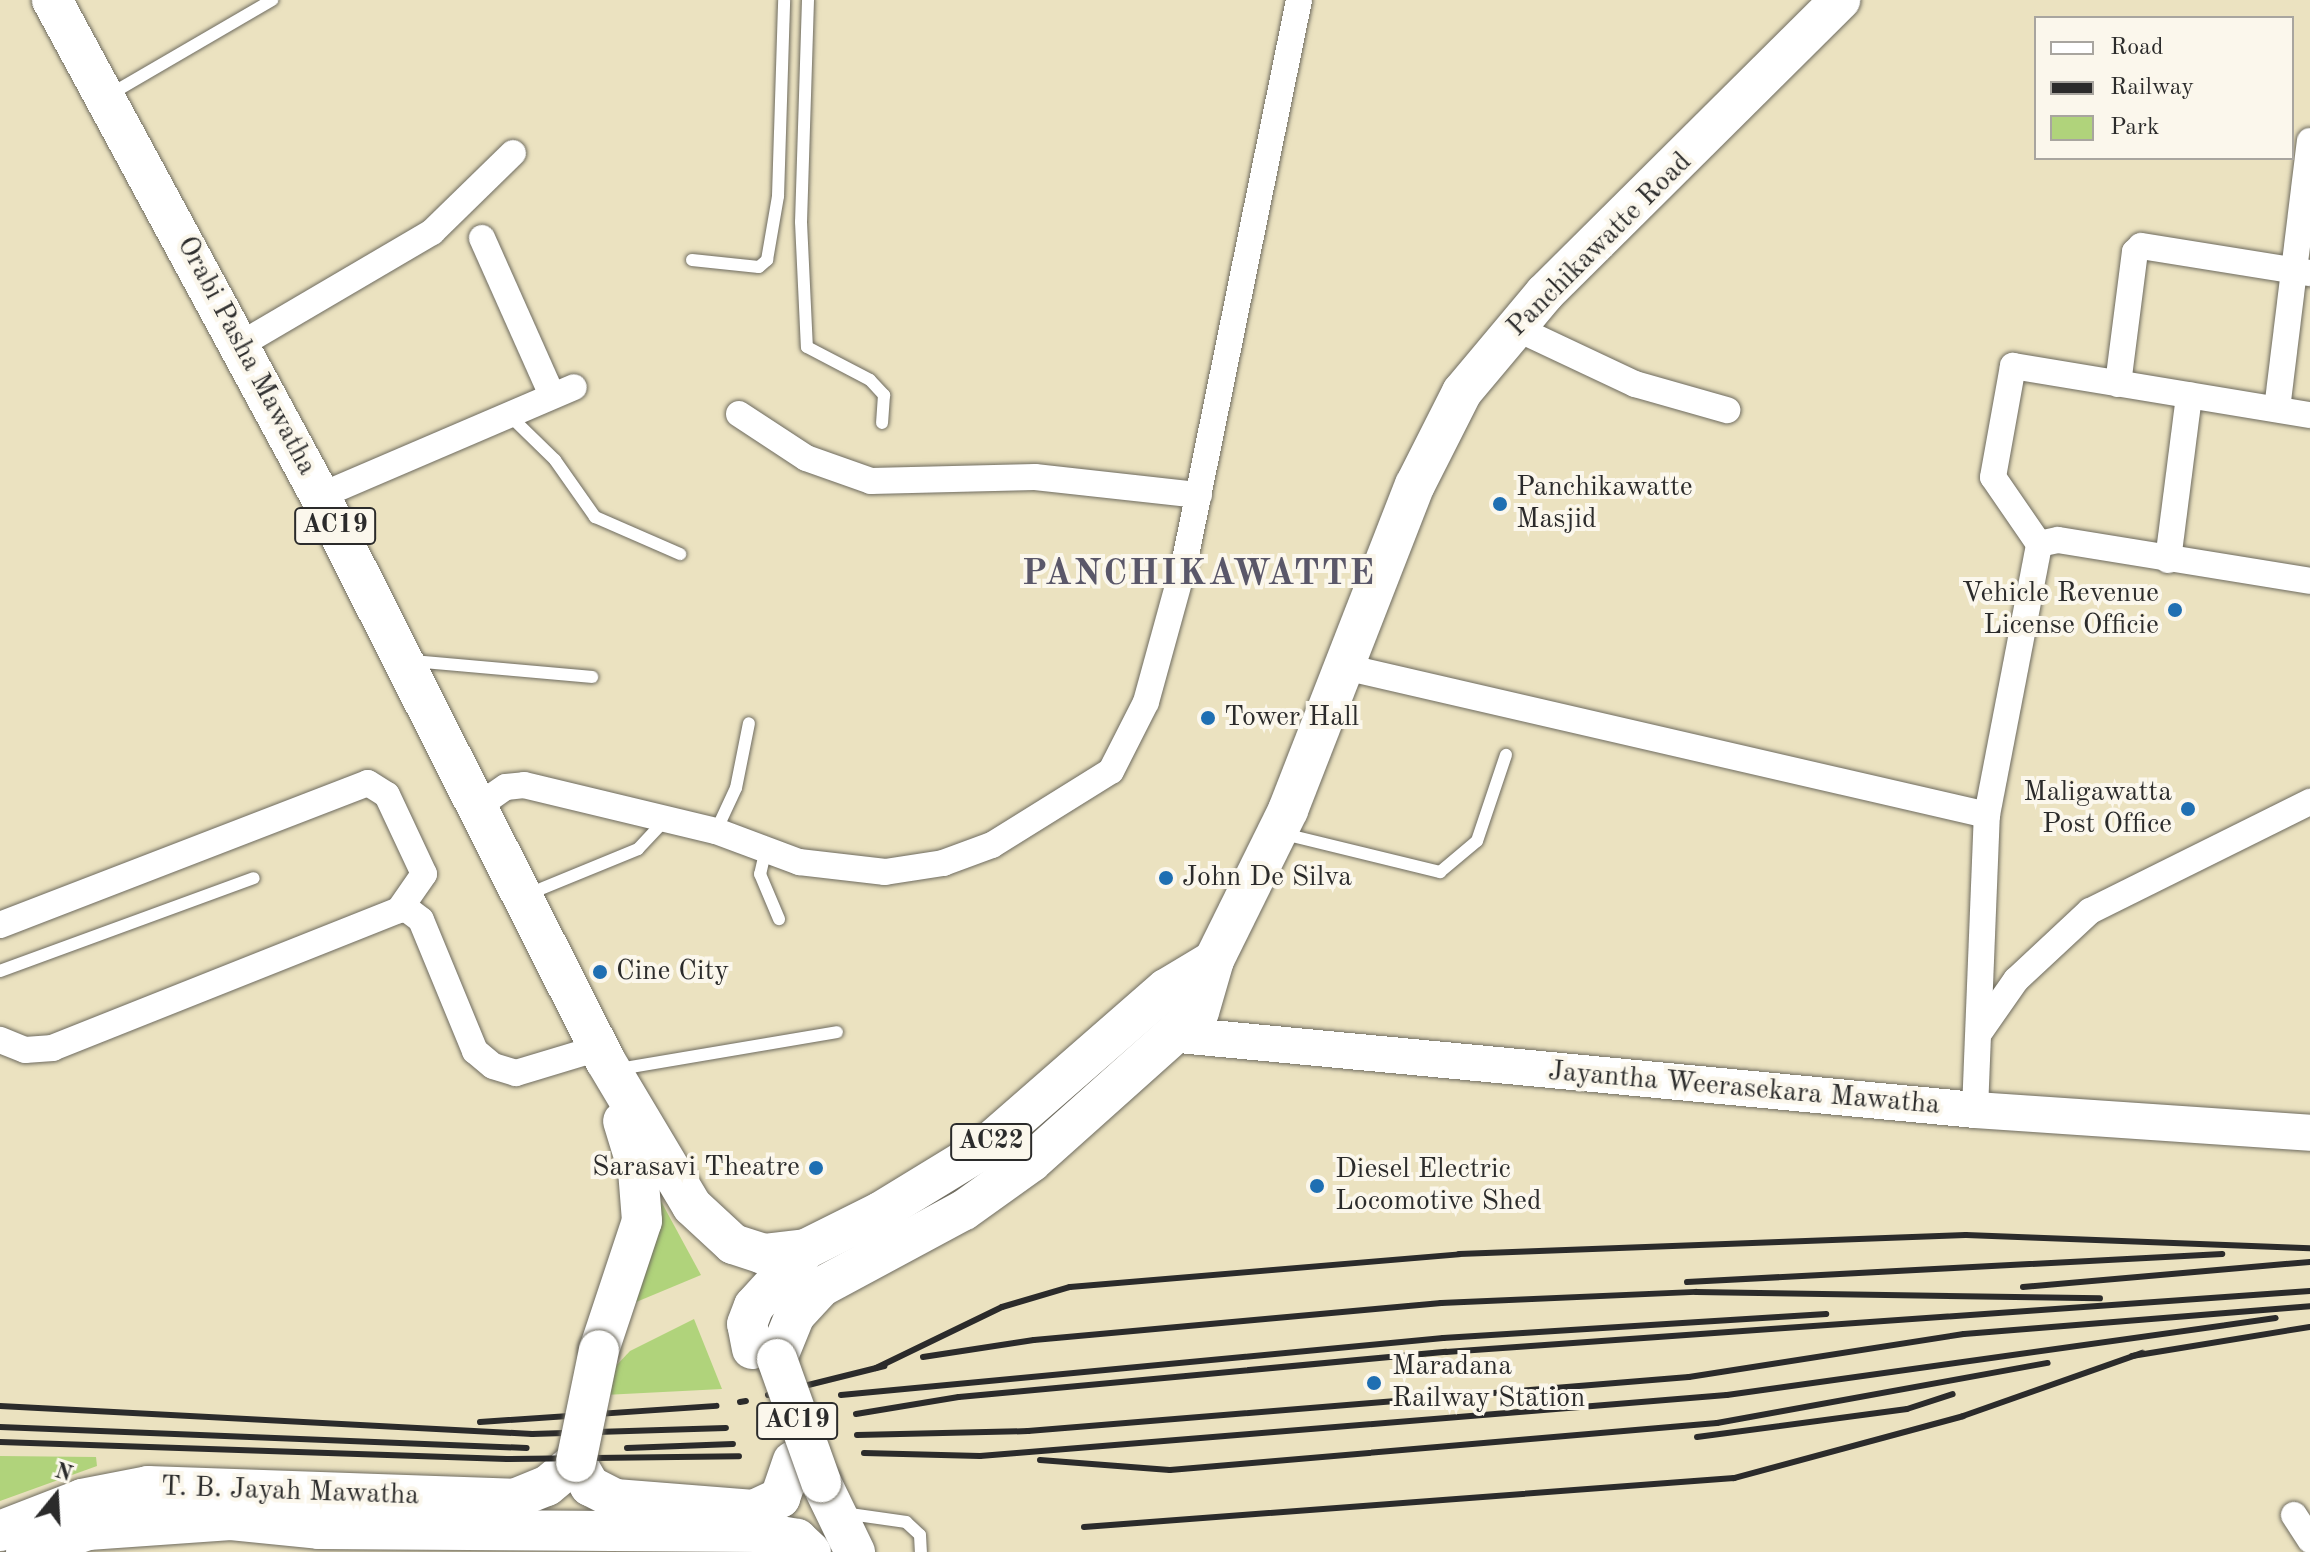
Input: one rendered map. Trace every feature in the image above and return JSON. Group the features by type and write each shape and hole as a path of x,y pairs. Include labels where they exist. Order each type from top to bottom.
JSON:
{"main road":[{"name":"Orabi Pasha Mawatha","path":"52,0 109,95 238,346 320,496 605,1059"},
{"name":"Panchikawatte Road","path":"1189,1023 1214,960 1277,831 1421,472 1462,392 1516,328 1840,0"},
{"name":"AC22","path":"1189,1023 1020,1170 877,1261 821,1287 764,1354 747,1324 754,1306 806,1249 980,1151 1166,989 1214,960"},
{"name":"Jayantha Weerasekara Mawatha","path":"1189,1023 2310,1133"},
{"name":"AC22","path":"605,1059 692,1206 733,1244 763,1254 806,1249"},
{"path":"605,1059 638,1170 642,1221 599,1350 576,1462 590,1486 615,1499 755,1521 797,1539 811,1552"},
{"name":"Jayantha Weerasekara Mawatha","path":"1976,1099 2310,1110"},
{"name":"AC19","path":"764,1354 816,1486 855,1552"},
{"name":"T. B. Jayah Mawatha","path":"0,1531 82,1499 148,1486 514,1499 547,1486 576,1462"},
{"path":"148,1486 151,1526"},
{"path":"755,1521 780,1498 816,1486"},
{"name":"T. B. Jayah Mawatha","path":"26,1552 88,1530 231,1520 319,1529 755,1521"}],"street":[{"path":"477,807 506,787 524,785 716,831 765,853 851,872 943,863 1047,817 1111,771 1150,690 1199,495 1299,0"},
{"path":"2277,409 2301,272 2310,141"},
{"path":"238,346 432,232 513,153"},
{"path":"320,496 511,417 563,391 482,238"},
{"path":"2118,384 2135,252 2141,246 2301,272"},
{"path":"1516,328 1635,384 1727,410"},
{"path":"1976,1099 1987,815 2039,544 1993,477 2013,366 2310,415"},
{"path":"2168,560 2189,395"},
{"path":"739,414 806,458 871,481 1035,477 1199,495"},
{"path":"2039,544 2058,540 2310,581"},
{"path":"1345,667 1987,815"},
{"path":"0,925 368,783 387,795 422,859 413,914 475,1051 493,1066 516,1073 605,1059"},
{"path":"1979,1033 2016,980 2090,911 2310,802"},
{"path":"0,1040 53,1048 413,914"},
{"path":"2294,1515 2310,1540"}],"lane":[{"path":"109,95 272,0"},
{"path":"692,260 759,267 767,260 778,196 784,0"},
{"path":"808,0 801,222 807,347 870,380 884,395 882,423"},
{"path":"511,417 555,460 595,517 680,554"},
{"path":"402,660 592,677"},
{"path":"716,831 736,788 749,723"},
{"path":"1277,831 1440,872 1477,841 1506,755"},
{"path":"523,896 638,849 667,818"},
{"path":"765,853 760,874 779,919"},
{"path":"0,971 254,878"},
{"path":"605,1059 683,1063 837,1032"},
{"path":"816,1486 892,1515 920,1535 921,1552"}],"green space":[{"path":"650,1181 701,1275 629,1305"},
{"path":"694,1319 722,1389 604,1395 612,1370 630,1351"},
{"path":"0,1456 96,1457 97,1466 0,1501"}],"railway":[{"path":"876,1368 1002,1307 1070,1287 1459,1254 1966,1235 2310,1248"},
{"path":"1687,1282 2222,1254"},
{"path":"2023,1287 2310,1262"},
{"path":"856,1414 959,1397 1446,1352 2310,1291"},
{"path":"923,1357 1034,1340 1441,1303 1696,1292 2100,1298"},
{"path":"857,1435 1028,1431 1689,1377 1964,1334 2310,1306"},
{"path":"841,1395 1443,1338 1826,1314"},
{"path":"864,1453 980,1456 1727,1395 2276,1318"},
{"path":"2132,1356 2310,1327"},
{"path":"1084,1527 1734,1478 1963,1416 2142,1353"},
{"path":"1040,1460 1170,1470 1717,1423 2048,1363"},
{"path":"768,1395 884,1366"},
{"path":"1697,1437 1907,1409 1953,1394"},
{"path":"740,1402 746,1401"},
{"path":"0,1406 532,1434 726,1428"},
{"path":"480,1422 716,1406"},
{"path":"0,1427 527,1448"},
{"path":"0,1442 507,1459 739,1456"},
{"path":"627,1448 733,1444"}],"place":[{"name":"Panchikawatte Masjid","path":"1500,504"},
{"name":"Vehicle Revenue License Officie","path":"2175,610"},
{"name":"Tower Hall","path":"1208,718"},
{"name":"Maligawatta Post Office","path":"2188,809"},
{"name":"John De Silva","path":"1166,878"},
{"name":"Cine City","path":"600,972"},
{"name":"Sarasavi Theatre","path":"816,1168"},
{"name":"Diesel Electric Locomotive Shed","path":"1317,1186"},
{"name":"Maradana Railway Station","path":"1374,1383"}],"district":[{"name":"PANCHIKAWATTE","path":"1199,576"}]}
